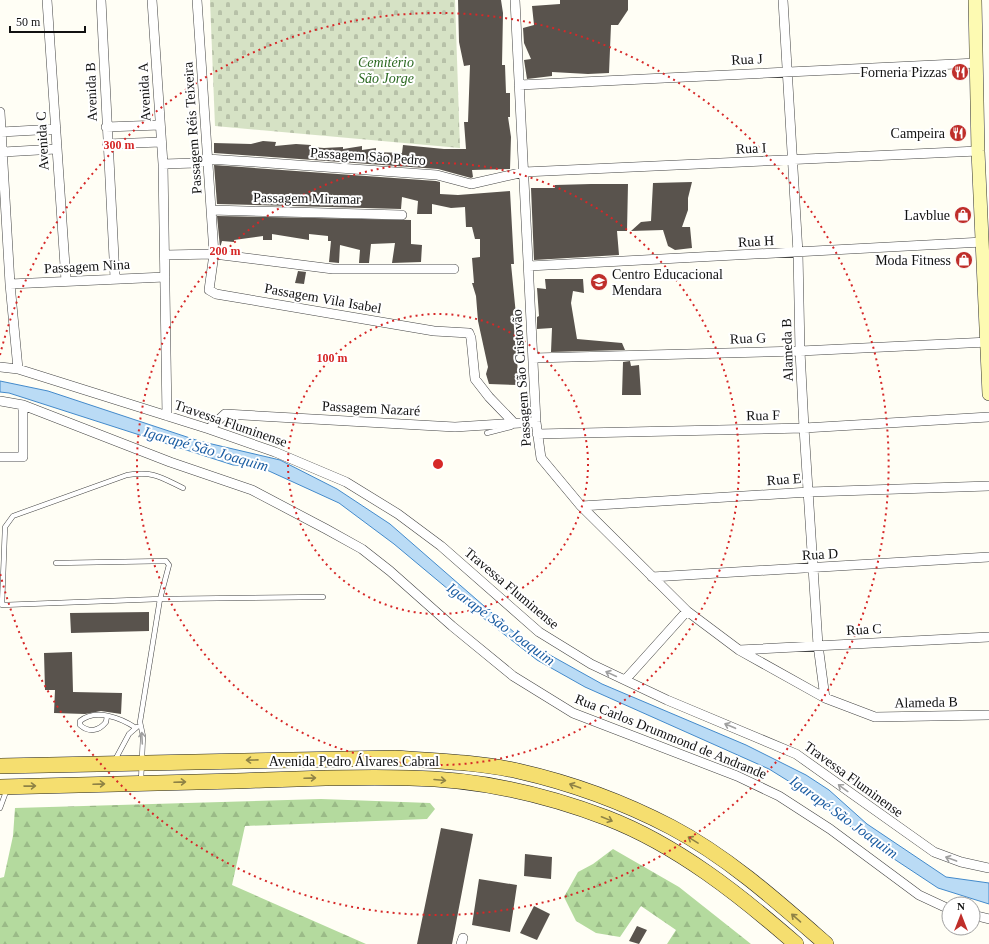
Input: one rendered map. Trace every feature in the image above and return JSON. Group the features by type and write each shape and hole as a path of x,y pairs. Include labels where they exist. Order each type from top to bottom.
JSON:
{"main road":[{"path":"975,0 978,151 986,215 983,242 989,394"},
{"name":"Avenida Pedro Álvares Cabral","path":"0,766 395,758 460,762 517,770 569,784 625,805 672,828 715,854 774,899 826,944"},
{"name":"Avenida Pedro Álvares Cabral","path":"4,787 318,778 411,778 479,784 526,792 609,819 663,846 755,908 796,944"}],"street":[{"name":"Avenida C","path":"47,0 66,281"},
{"name":"Avenida B","path":"101,0 106,127 115,278"},
{"name":"Avenida A","path":"152,0 162,164 167,416"},
{"name":"Passagem Réis Teixeira","path":"197,0 214,254"},
{"name":"Passagem São Cristovão","path":"515,0 536,422 541,458 581,506 687,611 740,650 825,698 864,714"},
{"name":"Alameda B","path":"783,0 786,71 798,253 800,351 804,428 818,645 825,698"},
{"name":"Rua J","path":"519,85 977,63"},
{"path":"0,112 10,284 18,369"},
{"path":"106,127 160,125"},
{"path":"1,132 56,129"},
{"path":"107,144 161,142"},
{"path":"3,152 56,149"},
{"name":"Rua I","path":"524,172 978,151"},
{"name":"Passagem São Pedro","path":"162,164 196,163 207,159 437,175 471,184 524,172"},
{"name":"Passagem Miramar","path":"211,210 402,215"},
{"name":"Rua H","path":"529,266 798,253 983,242"},
{"path":"165,255 214,254 333,269 454,269"},
{"name":"Passagem Vila Isabel","path":"214,254 209,290 216,294 434,331 469,333 471,338 475,379 489,397 514,423"},
{"name":"Passagem Nina","path":"10,284 115,278 165,277"},
{"name":"Rua G","path":"533,358 800,351 988,342"},
{"name":"Travessa Fluminense","path":"0,368 18,369 209,429 275,452 346,482 398,514 441,546 539,632 590,664 796,754 934,852 961,862 989,868"},
{"name":"Rua Carlos Drummond de Andrande","path":"0,401 24,405 170,462 252,490 326,529 362,549 390,570 452,626 513,676 573,713 737,776 779,796 830,829 920,895 941,905"},
{"path":"0,457 23,457 24,405"},
{"name":"Passagem Nazaré","path":"209,429 225,414 455,427 536,422"},
{"name":"Rua F","path":"538,434 804,428 989,417"},
{"name":"Rua E","path":"581,506 809,492 989,486"},
{"name":"Rua D","path":"652,577 989,557"},
{"path":"625,680 687,611"},
{"name":"Rua C","path":"740,650 989,637"},
{"name":"Alameda B","path":"864,714 876,717 989,715"}],"lane":[{"path":"487,432 536,422"},
{"path":"183,488 161,477 146,473 127,475 13,516 5,527 1,605 160,599 323,598"},
{"path":"56,563 166,560 169,564 160,599 140,722 143,736 141,783"},
{"path":"107,716 106,722 97,729 89,730 80,725 80,721 84,717 107,716 124,720 136,728"},
{"path":"113,764 129,734 140,722"},
{"path":"0,808 4,787"}],"green space":[{"name":"Cemitério São Jorge","path":"210,0 455,0 460,148 215,126"},
{"path":"321,799 430,803 435,809 427,819 245,826 232,885 366,944 0,944 0,878 4,877 13,836 15,808"},
{"path":"613,849 679,887 751,944 667,944 676,930 641,906 620,937 596,933 576,921 564,897 578,872 593,864"}],"water":[{"name":"Igarapé São Joaquim","path":"0,381 48,391 199,441 280,460 337,489 390,524 523,640 602,684 746,745 806,775 829,790 867,824 946,877 989,883 989,904 981,901 981,896 964,896 938,888 882,851 806,792 769,769 585,687 537,660 473,610 394,544 339,503 258,466 233,465 9,393 0,392"}],"building":[{"path":"458,0 501,0 503,13 502,65 505,65 506,93 510,93 510,117 508,117 511,137 510,169 472,170 473,177 471,178 438,169 214,153 214,143 251,144 263,141 276,142 275,146 296,144 324,148 343,147 343,149 362,146 362,150 376,148 376,152 402,153 403,145 444,149 466,149 464,122 468,122 470,65 464,66 459,42"},
{"path":"560,0 628,0 628,10 618,25 611,25 609,73 588,74 552,72 552,76 527,79 524,60 531,59 524,43 523,28 534,25 532,6 560,4"},
{"path":"214,165 436,181 440,182 440,194 458,195 510,191 514,264 511,264 516,315 518,385 489,384 486,374 488,367 478,321 476,296 472,283 474,283 472,258 480,257 480,239 475,239 472,227 466,227 465,207 451,208 432,204 432,214 417,214 418,201 402,197 401,209 217,204"},
{"path":"692,182 688,198 688,210 682,227 690,227 692,248 675,250 668,246 663,230 631,231 641,222 651,221 653,183"},
{"path":"628,184 627,231 617,231 619,255 534,260 531,188 555,188 555,185"},
{"path":"217,216 411,220 411,244 422,245 421,262 392,263 395,243 371,244 369,263 359,263 360,250 340,245 339,263 329,262 331,241 328,241 328,236 309,234 309,240 272,234 272,240 263,240 263,236 234,240 234,242 222,241 220,248"},
{"path":"298,271 306,272 304,284 295,283"},
{"path":"545,279 583,279 584,293 573,291 571,303 577,339 622,343 625,350 551,352 552,328 537,329 537,317 539,316 537,288 546,289"},
{"path":"630,361 631,366 639,365 641,395 622,395 623,362"},
{"path":"149,612 149,631 71,633 70,613"},
{"path":"72,652 73,692 122,693 121,714 101,711 85,714 54,713 55,690 45,690 44,653"},
{"path":"441,828 473,834 452,944 417,944"},
{"path":"525,854 552,857 551,879 524,876"},
{"path":"479,879 517,885 510,932 472,925"},
{"path":"534,906 550,914 537,940 520,933"},
{"path":"637,926 647,930 639,944 629,941"}],"place":[{"name":"Forneria Pizzas","path":"960,72"},
{"name":"Campeira","path":"958,133"},
{"name":"Lavblue","path":"963,215"},
{"name":"Moda Fitness","path":"964,260"},
{"name":"Centro Educacional Mendara","path":"599,282"}]}
